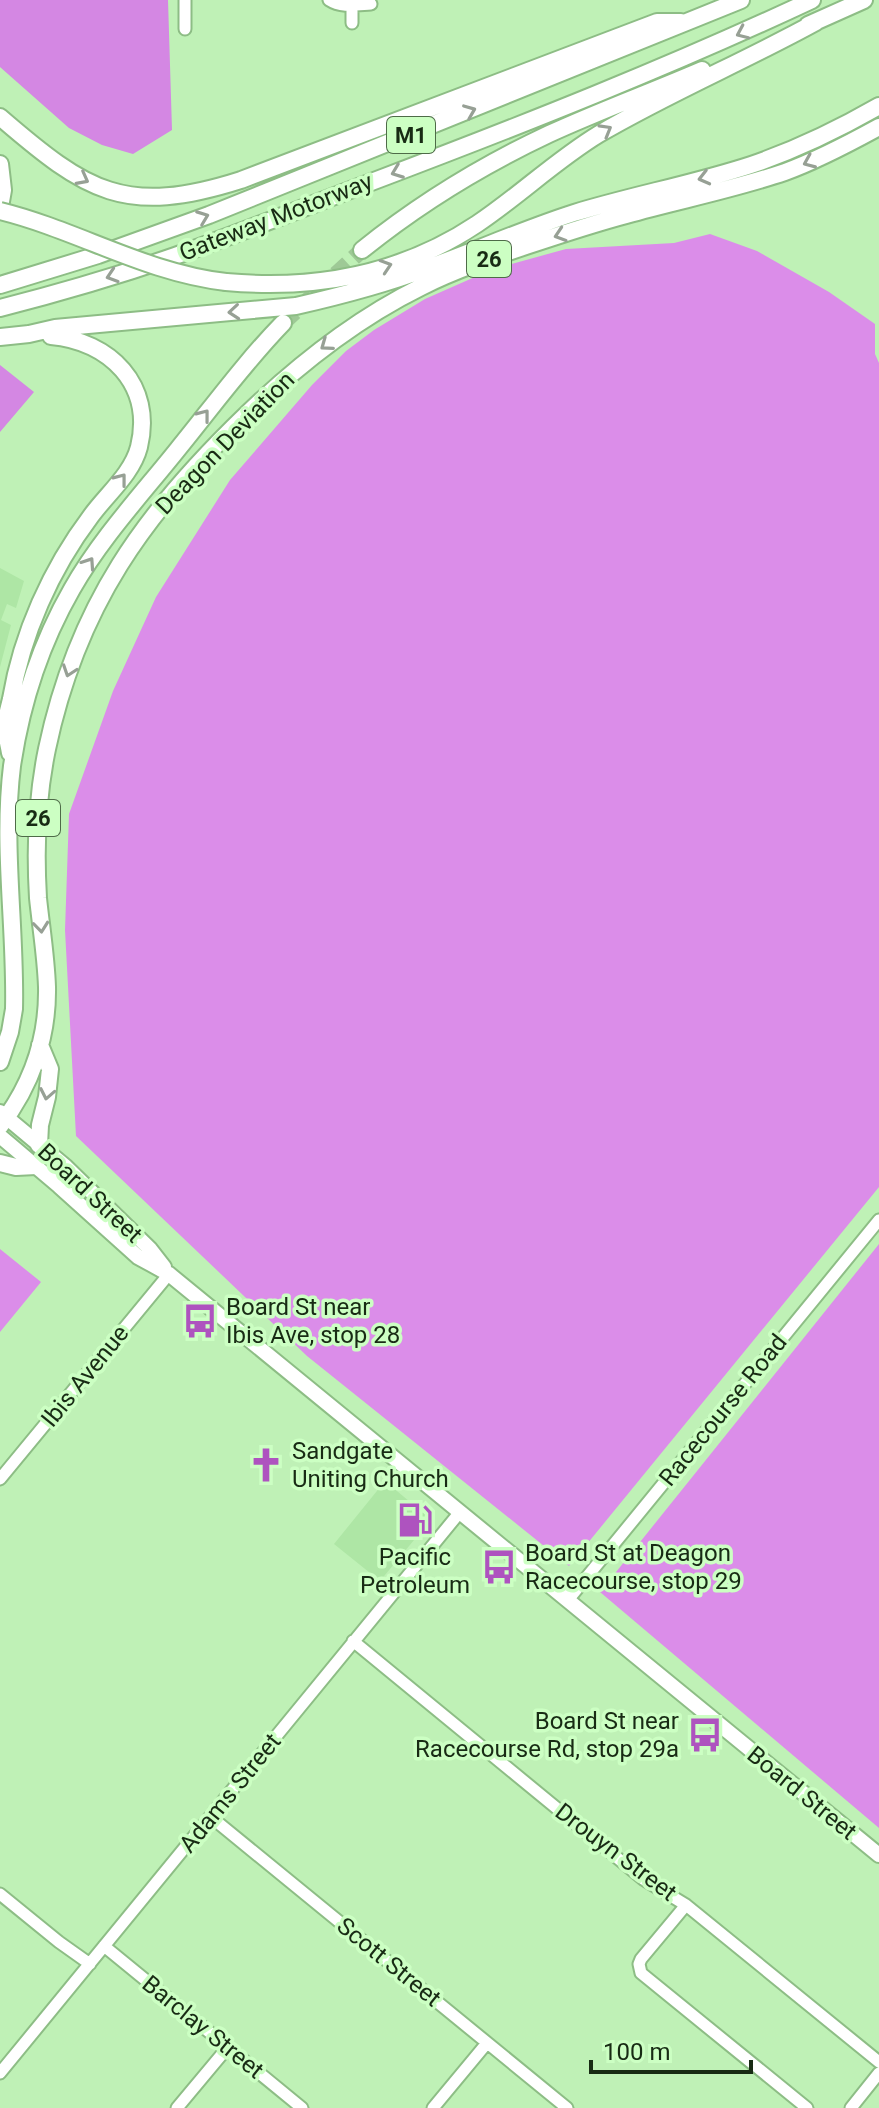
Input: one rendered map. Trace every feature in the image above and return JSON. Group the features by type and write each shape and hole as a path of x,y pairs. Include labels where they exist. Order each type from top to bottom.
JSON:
{"highway":[{"name":"Gateway Motorway","path":"0,285 109,252 209,215 741,0"},
{"name":"Gateway Motorway","path":"0,308 174,256 265,223 548,115 691,56 812,0"},
{"path":"362,250 434,198 495,161 551,133 864,0"},
{"path":"0,117 58,164 95,186 142,197 178,196 252,176 657,22 690,22"},
{"path":"0,164 3,190 0,209 160,269 194,278 265,286 307,284 365,273 443,243 475,226 595,136 816,22"},
{"path":"0,337 55,328 296,306 362,290 573,213 762,161 879,106"},
{"name":"Deagon Deviation","path":"2,1119 27,1081 45,1027 47,987 38,895 37,841 46,752 58,705 85,628 112,576 161,504 267,395 311,357 348,329 419,288 459,270 574,230 788,171 836,151 879,127"},
{"name":"Deagon Deviation","path":"0,1062 14,1009 8,821 12,765 29,689 44,645 73,587 103,543 238,371 283,323"},
{"path":"12,765 6,728 13,686 39,608 73,541 127,472 139,448 141,431 138,397 132,383 114,360 84,342 29,334"},
{"path":"39,1145 50,1069 40,1045"},
{"path":"0,1163 16,1167 36,1166"}],"main road":[{"name":"Board Street","path":"2,1119 66,1167 150,1249 169,1274"},
{"name":"Board Street","path":"0,1136 138,1257 169,1274 879,1855"}],"street":[{"path":"185,0 185,29"},
{"path":"329,0 352,6 371,4"},
{"path":"352,6 352,23"},
{"name":"Racecourse Road","path":"568,1600 879,1220"},
{"name":"Ibis Avenue","path":"0,1479 169,1274"},
{"name":"Adams Street","path":"0,2073 460,1512"},
{"name":"Drouyn Street","path":"353,1641 643,1879 686,1905 879,2062"},
{"name":"Scott Street","path":"211,1817 567,2108"},
{"path":"0,1894 90,1964"},
{"path":"686,1905 641,1959 641,1973 807,2108"},
{"name":"Barclay Street","path":"104,1946 302,2108"},
{"path":"433,2108 487,2043"},
{"path":"177,2108 228,2047"},
{"path":"851,2108 879,2073"}],"shaded area":[{"path":"0,0 168,0 172,130 133,154 102,145 69,128 0,67"},
{"path":"710,234 757,251 829,292 875,324 875,354 879,363 879,1187 569,1566 307,1356 76,1136 65,930 69,814 113,691 156,597 230,480 312,385 346,351 425,299 493,269 566,249 674,243"},
{"path":"0,365 34,392 0,432"},
{"path":"0,568 24,581 16,608 7,604 1,620 11,625 0,667"},
{"path":"879,1244 879,1828 600,1592"},
{"path":"0,1249 41,1282 0,1332"},
{"path":"385,1481 428,1517 429,1522 380,1581 334,1544"}],"tunnel":[{"path":"283,323 362,250"}],"place":[{"name":"Board St near Ibis Ave, stop 28","path":"200,1321"},
{"name":"Sandgate Uniting Church","path":"266,1465"},
{"name":"Pacific Petroleum","path":"415,1520"},
{"name":"Board St at Deagon Racecourse, stop 29","path":"499,1567"},
{"name":"Board St near Racecourse Rd, stop 29a","path":"705,1735"}]}
